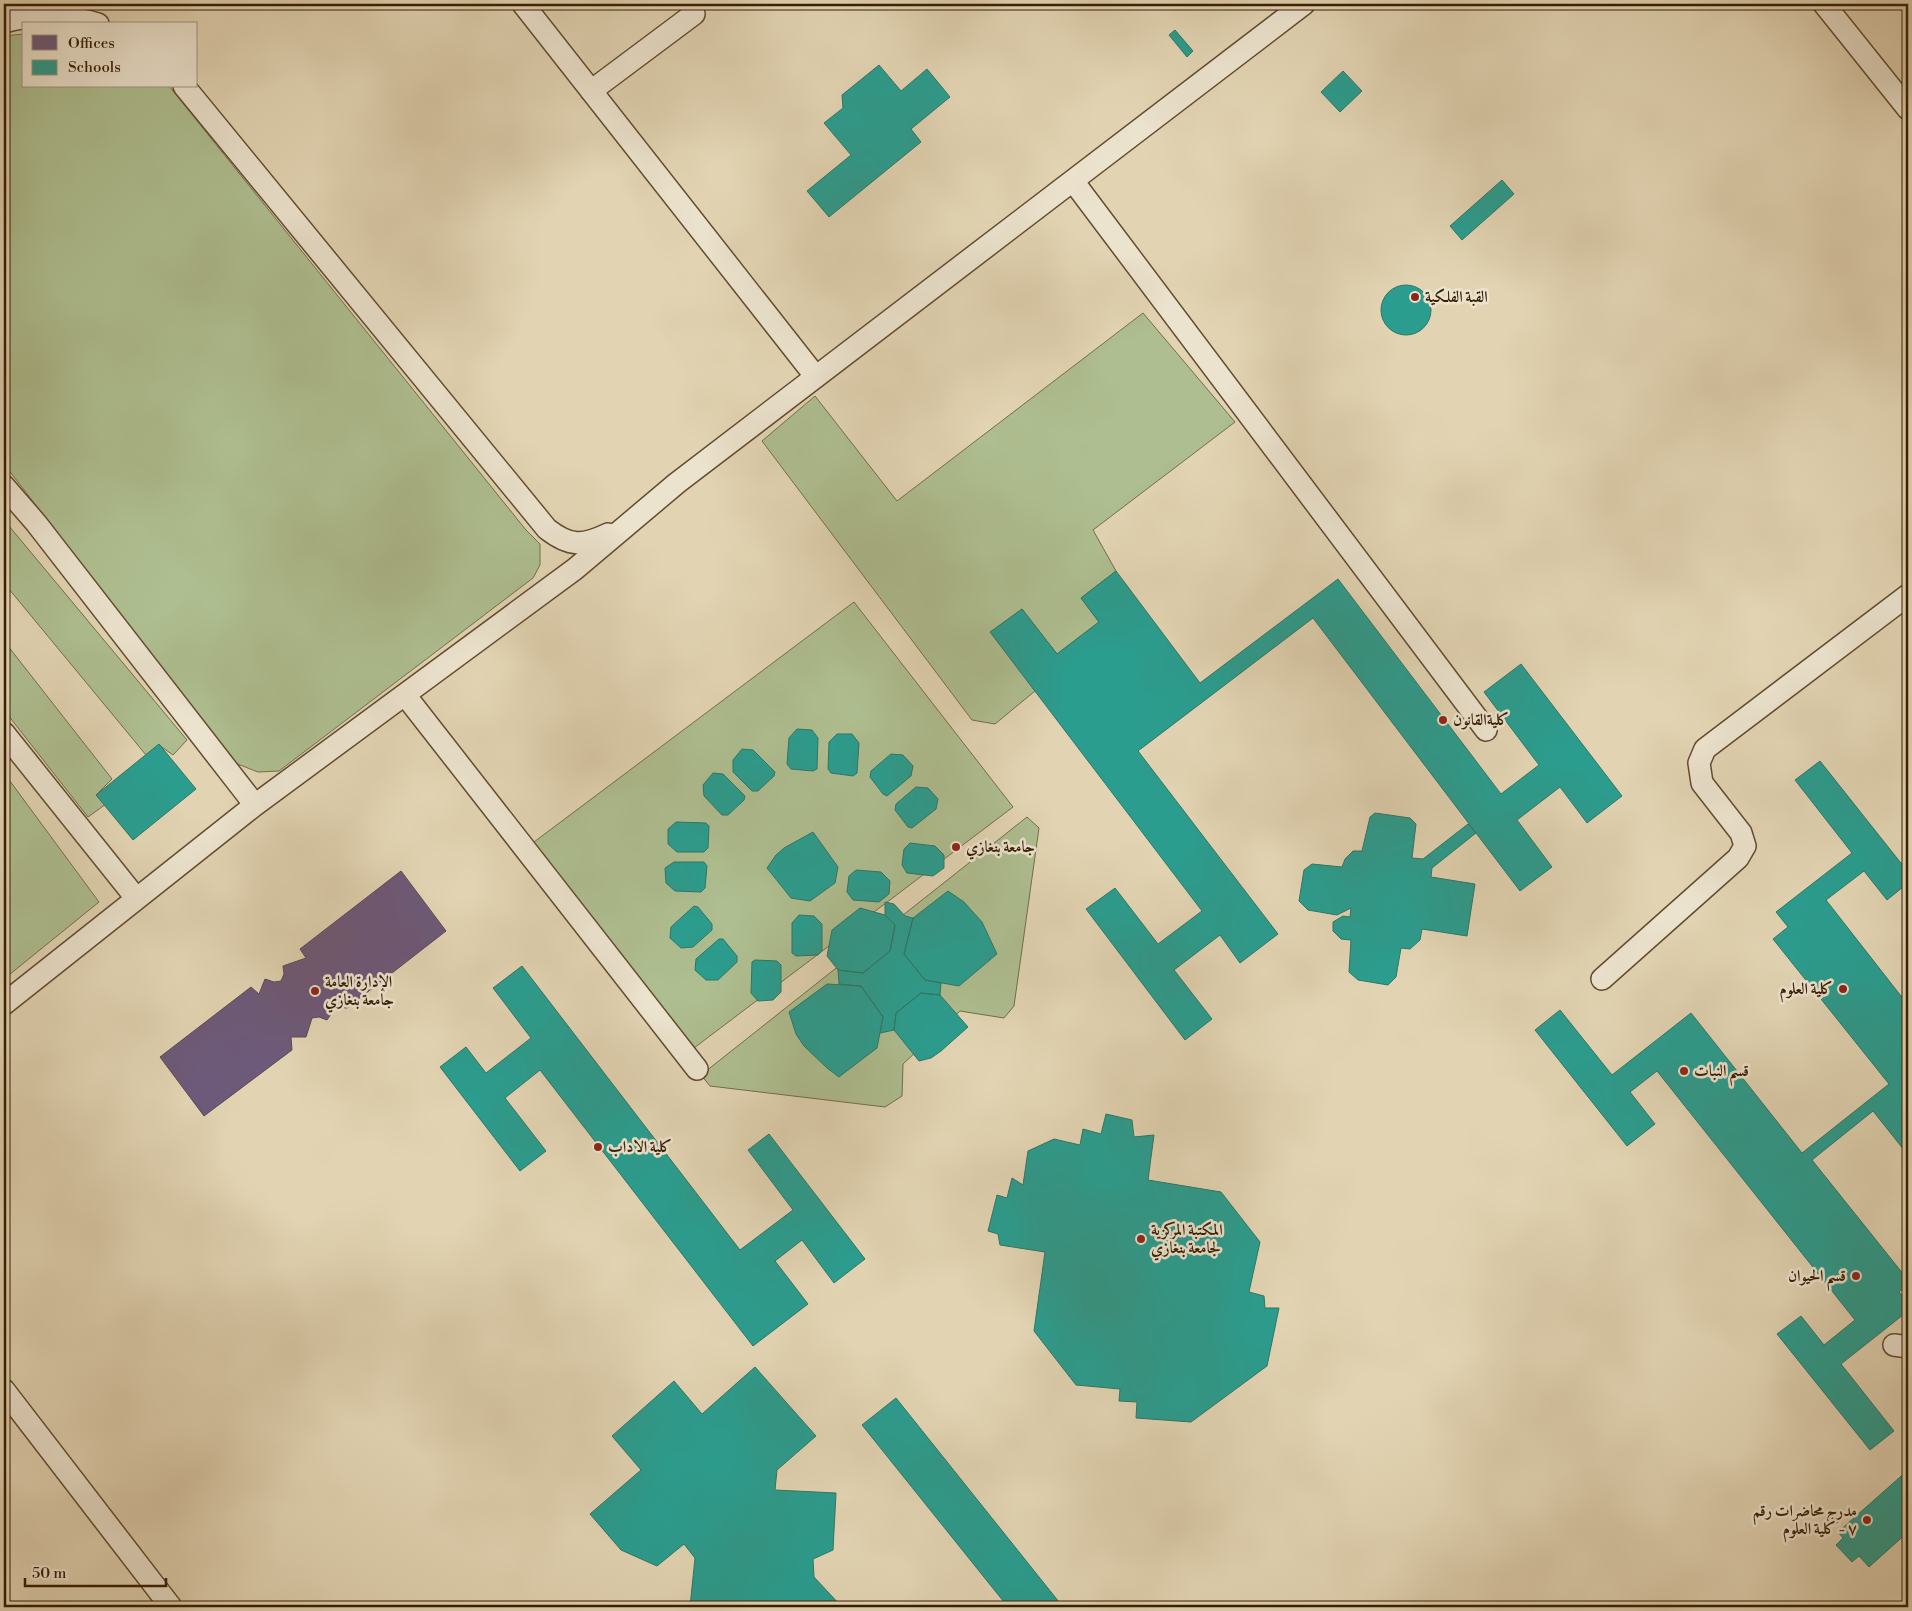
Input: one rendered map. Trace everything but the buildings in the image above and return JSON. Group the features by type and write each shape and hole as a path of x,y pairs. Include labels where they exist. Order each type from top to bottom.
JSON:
{"lane":[{"path":"523,4 816,377"},
{"path":"4,1004 255,805 575,569 622,528 816,377 1304,4"},
{"path":"1824,4 1908,109"},
{"path":"592,91 694,14"},
{"path":"4,22 14,19 46,16 91,22"},
{"path":"186,88 547,529 558,537 574,544 594,541 622,528"},
{"path":"1073,181 1486,730"},
{"path":"4,486 36,523 255,805"},
{"path":"1602,979 1738,858 1746,846 1741,833 1702,783 1699,764 1705,749 1906,602"},
{"path":"405,695 697,1069"},
{"path":"4,733 136,898"},
{"path":"4,1390 171,1607"}],"green space":[{"path":"22,34 22,88 171,88 526,530 540,544 540,565 533,578 279,771 258,772 235,763 4,464 4,36"},
{"path":"1143,313 1235,422 1093,530 1116,571 1081,598 1099,622 1057,654 1022,609 991,632 1035,691 995,724 972,720 762,441 815,396 897,501"},
{"path":"4,520 187,740 173,755 159,745 146,755 4,583"},
{"path":"854,602 1013,807 694,1048 530,845"},
{"path":"4,641 112,779 96,795 106,804 88,817 4,710"},
{"path":"4,773 99,902 4,979"},
{"path":"1027,817 1039,828 1014,1006 1004,1018 960,1011 903,1064 902,1096 885,1107 710,1086 701,1075"}],"place":[{"name":"القبة الفلكية","path":"1415,297"},
{"name":"كليةالقانون","path":"1443,720"},
{"name":"جامعة بنغازي","path":"956,847"},
{"name":"كلية العلوم","path":"1843,989"},
{"name":"الإدارة العامة جامعة بنغازي","path":"315,991"},
{"name":"قسم النبات","path":"1684,1071"},
{"name":"كلية الاداب","path":"598,1147"},
{"name":"المكتبة المركزية لجامعة بنغازي","path":"1141,1239"},
{"name":"قسم الحيوان","path":"1856,1276"},
{"name":"مدرج محاضرات رقم ٧ - كلية العلوم","path":"1867,1520"}]}
